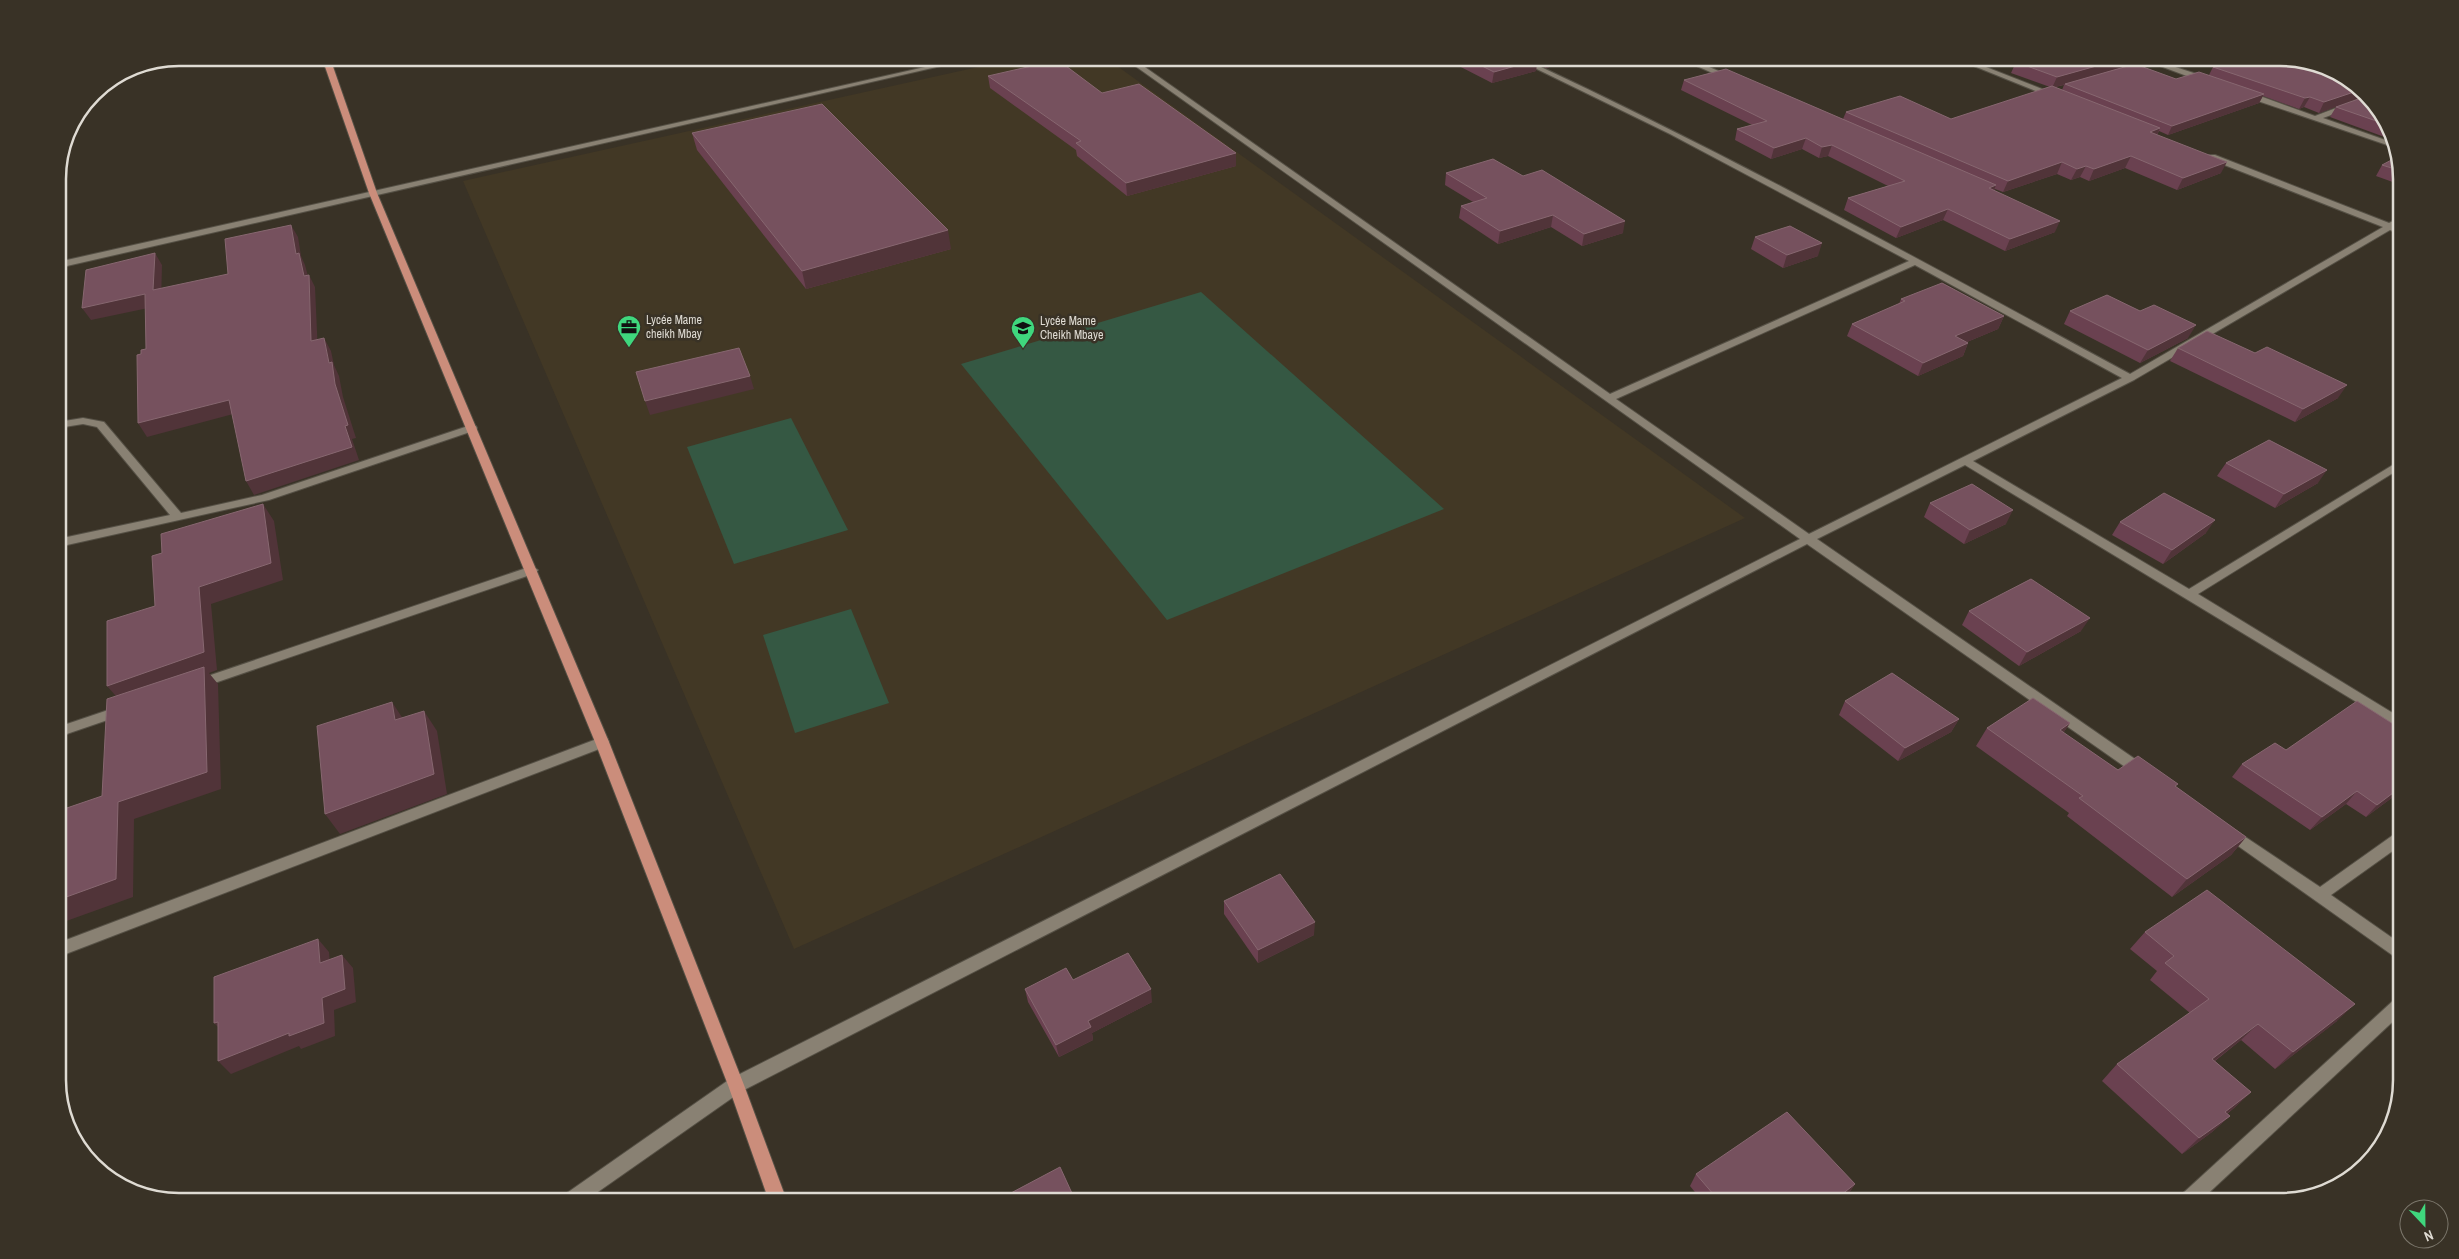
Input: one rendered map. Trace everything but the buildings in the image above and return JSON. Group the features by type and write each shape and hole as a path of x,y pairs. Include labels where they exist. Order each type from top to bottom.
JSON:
{"main road":[{"path":"329,66 374,193 602,742 736,1085 775,1193"}],"street":[{"path":"66,263 937,66"},
{"path":"1139,66 1808,539 2149,776"},
{"path":"1535,66 1598,95 1755,174 2130,378"},
{"path":"1706,66 1742,83"},
{"path":"1979,66 2068,100"},
{"path":"2165,66 2217,84"},
{"path":"2049,93 2059,90"},
{"path":"2235,90 2387,143"},
{"path":"2316,118 2361,101"},
{"path":"2205,154 2393,228"},
{"path":"583,1193 736,1085 1808,539 2130,378 2393,230"},
{"path":"1609,398 1914,262"},
{"path":"66,424 83,421 100,424 179,518"},
{"path":"66,541 265,498 472,428"},
{"path":"1964,460 2393,719"},
{"path":"2188,594 2393,469"},
{"path":"189,688 532,570"},
{"path":"66,729 133,706"},
{"path":"66,947 602,742"},
{"path":"2222,827 2393,946"},
{"path":"2320,895 2393,843"},
{"path":"2197,1193 2393,1012"}],"shaded area":[{"name":"Lycée Mame Cheikh Mbaye","path":"983,66 1117,66 1745,518 794,949 463,181"}],"green space":[{"path":"1201,292 1444,509 1167,620 961,364"},
{"path":"791,418 848,530 734,564 687,447"},
{"path":"851,609 889,703 795,733 763,635"}],"place":[{"name":"Lycée Mame cheikh Mbay","path":"629,348"},
{"name":"Lycée Mame Cheikh Mbaye","path":"1023,349"}]}
